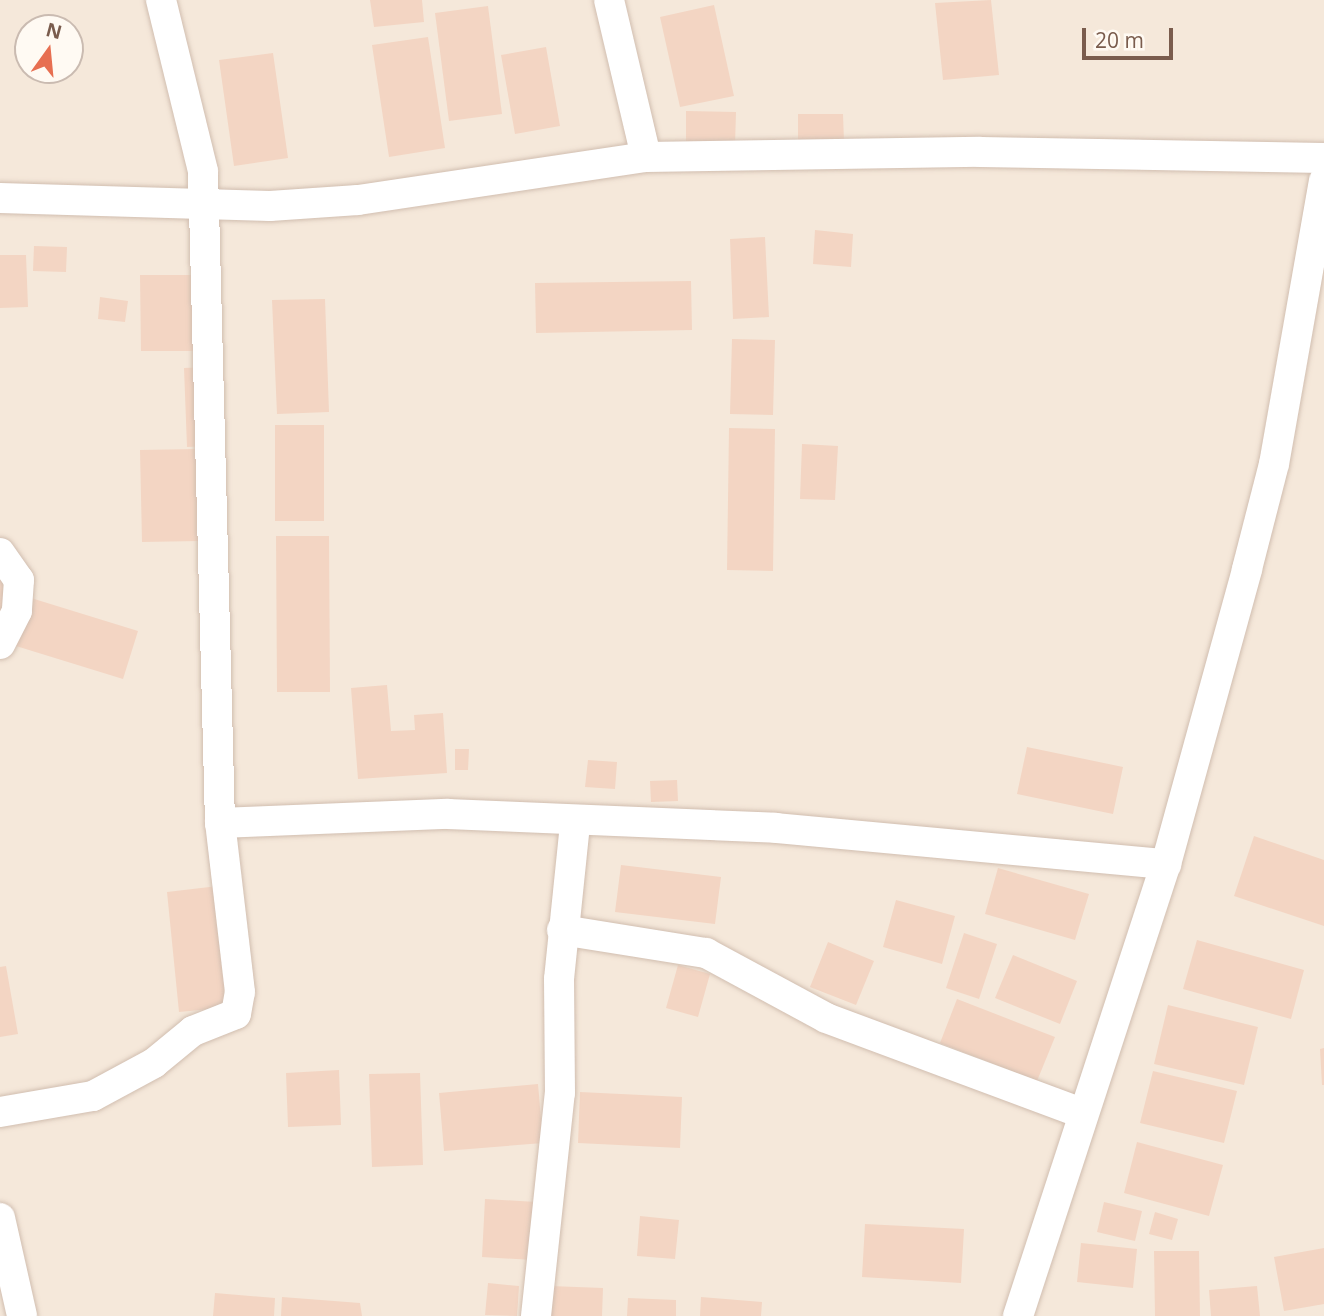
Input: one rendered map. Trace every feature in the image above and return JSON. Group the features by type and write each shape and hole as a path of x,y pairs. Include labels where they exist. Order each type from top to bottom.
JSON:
{"street":[{"path":"0,1112 93,1096 154,1063 193,1031 236,1014 240,946 220,823 206,202 195,126 161,0"},
{"path":"609,0 646,157"},
{"path":"0,198 206,202 358,200 646,157 1007,152 1324,158"},
{"path":"1018,1316 1166,864 1274,464 1324,181"},
{"path":"0,553 19,580 17,611 0,644"},
{"path":"220,823 449,814 575,823 776,828 1166,864"},
{"path":"536,1316 560,1093 562,930 575,823"},
{"path":"562,930 706,953 826,1018 1082,1114"},
{"path":"0,1218 22,1316"}],"shaded area":[{"path":"0,0 1324,0 1324,1316 0,1316"}],"building":[{"path":"370,0 422,0 424,22 374,27"},
{"path":"991,0 999,75 943,80 935,3"},
{"path":"714,5 734,96 680,107 660,17"},
{"path":"488,6 502,114 449,121 435,13"},
{"path":"428,37 445,148 389,157 372,45"},
{"path":"546,47 560,126 515,134 501,55"},
{"path":"273,53 288,158 234,166 219,60"},
{"path":"686,111 736,112 735,144 686,144"},
{"path":"798,114 843,114 844,142 798,142"},
{"path":"815,230 853,234 851,267 813,264"},
{"path":"765,237 769,317 733,319 730,239"},
{"path":"34,246 67,247 66,272 33,271"},
{"path":"0,255 26,255 28,307 0,308"},
{"path":"140,275 194,275 194,351 141,351"},
{"path":"691,281 692,330 536,333 535,283"},
{"path":"100,297 128,301 125,322 98,319"},
{"path":"325,299 329,412 277,414 272,300"},
{"path":"732,339 775,340 773,415 730,414"},
{"path":"206,367 208,446 187,447 184,368"},
{"path":"275,425 324,425 324,521 275,521"},
{"path":"729,428 775,429 773,571 727,570"},
{"path":"802,444 838,446 835,500 800,499"},
{"path":"197,449 199,541 142,542 140,450"},
{"path":"276,536 329,536 330,692 277,692"},
{"path":"0,575 13,579 0,623"},
{"path":"31,598 138,631 123,679 16,646"},
{"path":"387,685 391,731 415,730 414,715 443,713 447,773 358,779 351,688"},
{"path":"1027,747 1123,767 1113,814 1017,794"},
{"path":"455,749 469,749 468,770 455,770"},
{"path":"588,760 617,762 615,789 585,787"},
{"path":"677,780 678,801 651,802 650,781"},
{"path":"1254,836 1324,860 1324,926 1234,896"},
{"path":"621,865 721,877 715,924 615,912"},
{"path":"998,868 1089,894 1075,940 985,914"},
{"path":"218,886 231,1007 179,1012 167,892"},
{"path":"896,900 955,916 942,964 883,947"},
{"path":"964,933 997,944 979,999 946,988"},
{"path":"1197,940 1304,970 1291,1019 1183,989"},
{"path":"828,942 874,961 856,1005 810,987"},
{"path":"1013,955 1077,981 1060,1024 995,998"},
{"path":"678,965 710,974 698,1017 666,1008"},
{"path":"6,966 18,1034 0,1037 0,967"},
{"path":"957,999 1055,1037 1037,1081 940,1043"},
{"path":"1168,1005 1258,1027 1244,1085 1154,1064"},
{"path":"1324,1048 1324,1085 1322,1085 1320,1049"},
{"path":"339,1070 341,1125 288,1127 286,1073"},
{"path":"1153,1071 1237,1091 1224,1143 1140,1123"},
{"path":"420,1073 423,1165 372,1167 369,1074"},
{"path":"538,1084 543,1143 444,1151 439,1093"},
{"path":"580,1092 682,1097 680,1148 578,1143"},
{"path":"1137,1142 1223,1165 1209,1216 1124,1193"},
{"path":"485,1199 536,1202 533,1260 482,1257"},
{"path":"1104,1202 1142,1211 1135,1241 1097,1232"},
{"path":"1155,1212 1178,1219 1172,1240 1149,1234"},
{"path":"640,1216 679,1220 675,1259 637,1256"},
{"path":"865,1224 964,1229 961,1283 862,1277"},
{"path":"1081,1243 1137,1249 1133,1288 1077,1282"},
{"path":"1324,1248 1324,1304 1284,1311 1274,1257"},
{"path":"1154,1251 1199,1251 1200,1316 1155,1316"},
{"path":"488,1283 519,1286 517,1316 485,1315"},
{"path":"550,1286 603,1288 602,1316 549,1316"},
{"path":"1257,1286 1260,1316 1211,1316 1209,1290"},
{"path":"215,1293 275,1298 274,1316 213,1316"},
{"path":"282,1297 360,1303 362,1316 281,1316"},
{"path":"701,1297 762,1302 761,1316 700,1316"},
{"path":"628,1298 676,1300 676,1316 627,1316"}]}
